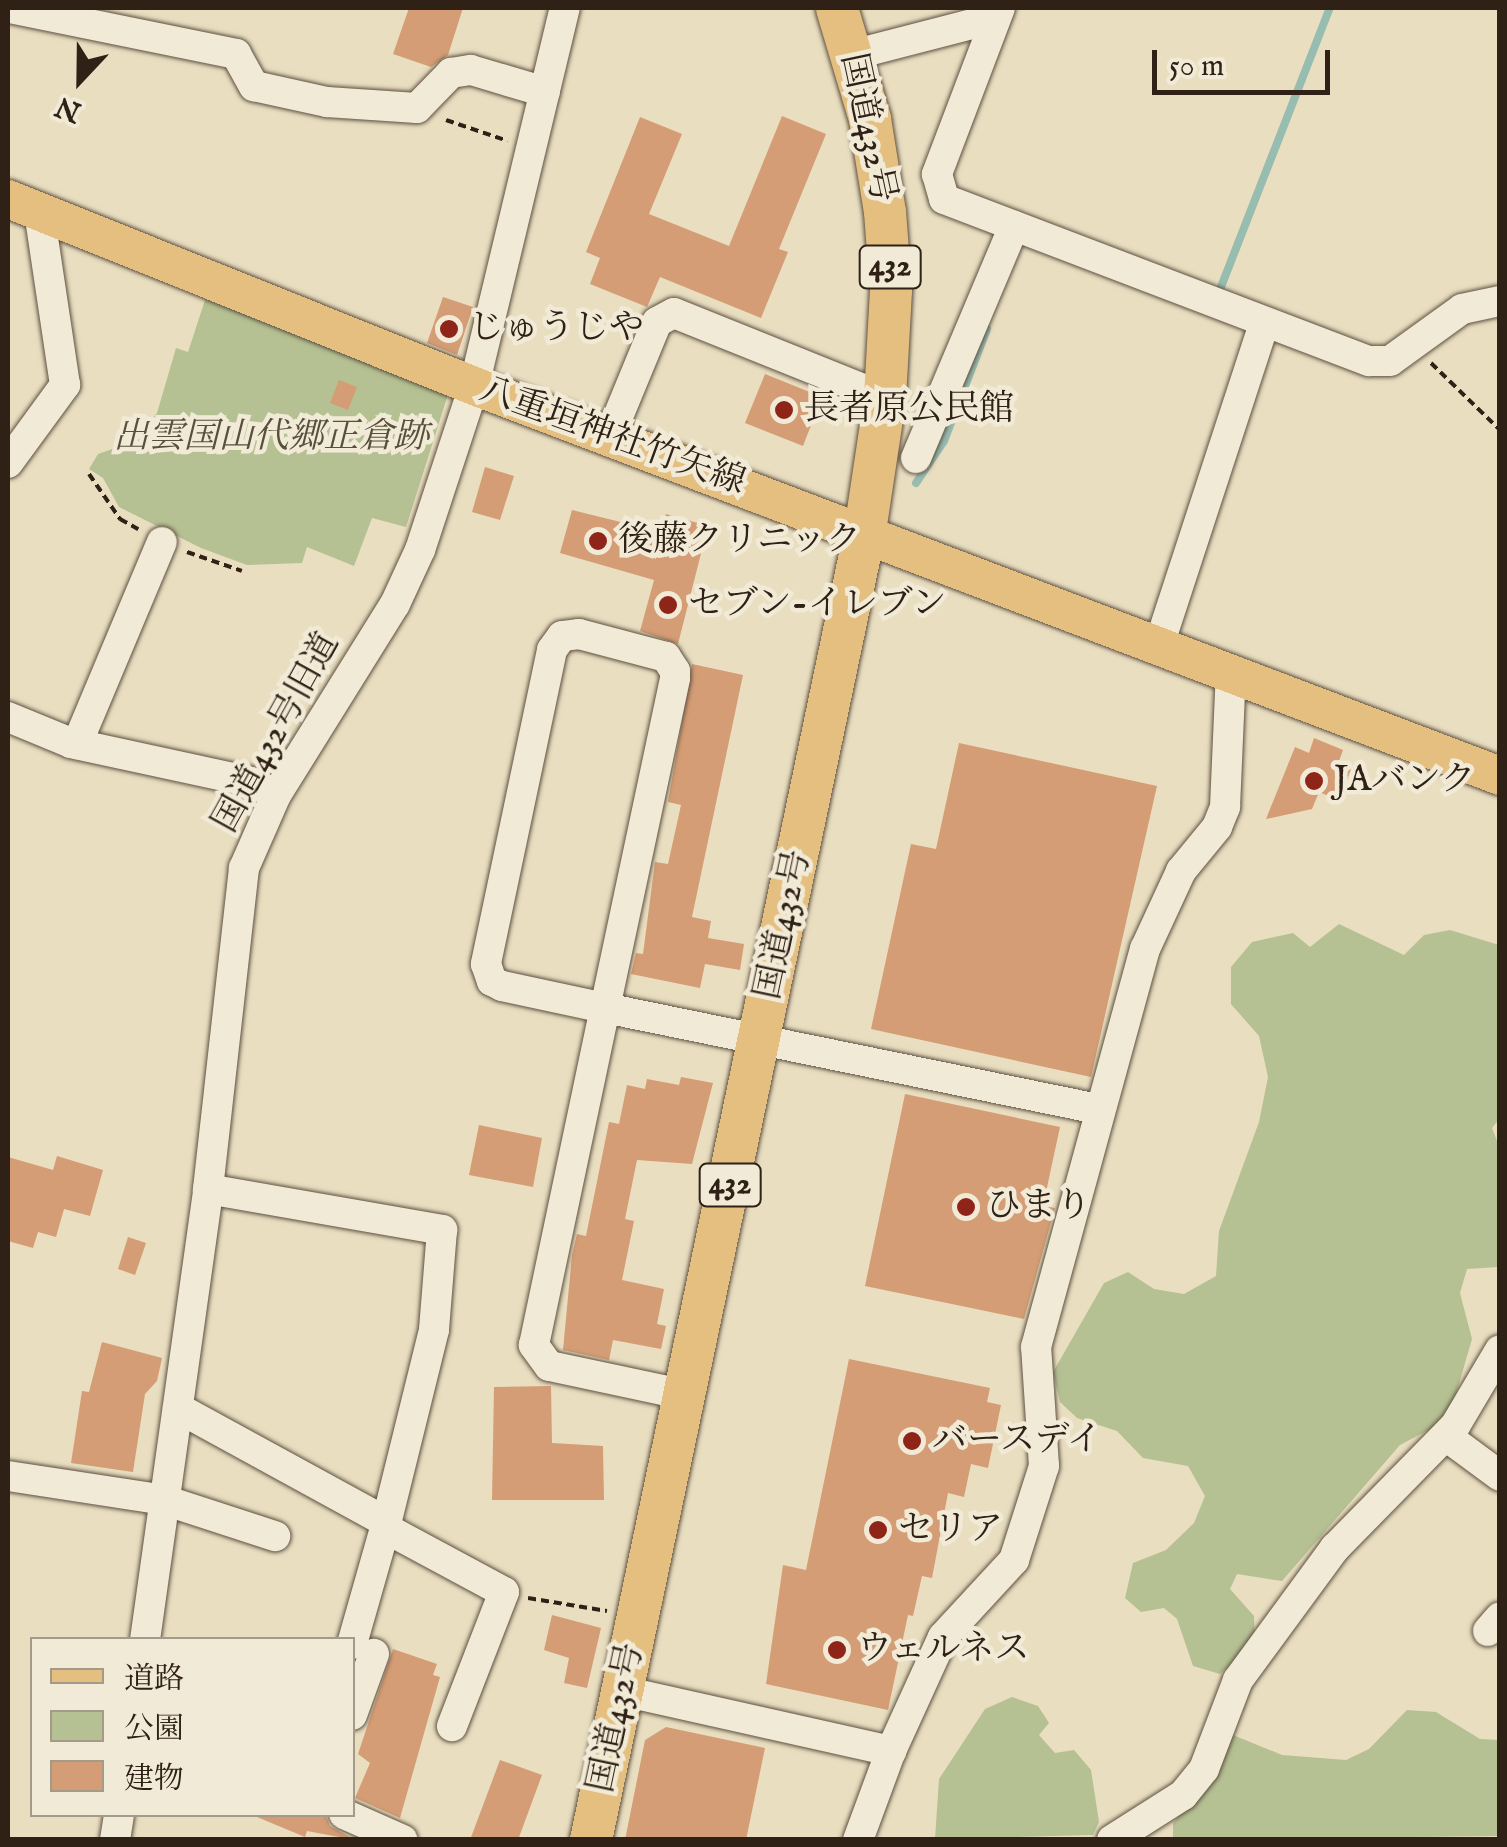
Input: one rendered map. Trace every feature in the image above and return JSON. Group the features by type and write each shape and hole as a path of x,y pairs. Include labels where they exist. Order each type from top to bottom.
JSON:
{"highway":[{"name":"国道432号","path":"591,1840 865,531 885,398 891,290 886,212 852,55 837,8"}],"main road":[{"name":"八重垣神社竹矢線","path":"24,205 474,386 1160,642 1500,776"}],"street":[{"path":"10,8 236,54 254,86 327,102 424,104 452,73 471,70 545,92"},
{"name":"国道432号旧道","path":"145,1637 208,1189 244,868 276,795 394,604 420,550 474,386 565,8"},
{"path":"852,55 998,13"},
{"path":"998,13 935,184 944,198 1370,362 1390,361 1462,308 1500,300"},
{"path":"8,463 65,385 24,205"},
{"path":"916,458 1014,226"},
{"path":"610,436 657,322 674,313 885,398"},
{"path":"1160,642 1264,323"},
{"path":"76,744 162,542"},
{"path":"686,1396 550,1366 534,1345 605,1008 676,671 666,657 570,634 552,650 486,964 492,981 605,1008 1098,1110"},
{"path":"858,1840 891,1750 943,1637 1025,1542 1044,1466 1036,1347 1098,1110 1160,915 1225,807 1230,670"},
{"path":"8,717 76,744 251,782 276,795"},
{"path":"208,1189 442,1230 434,1330 386,1525 355,1697"},
{"path":"1112,1840 1183,1796 1204,1768 1238,1680 1336,1548 1446,1436 1500,1350"},
{"path":"178,1408 504,1592 452,1726"},
{"path":"1446,1436 1500,1476"},
{"path":"8,1476 164,1500 275,1536"},
{"path":"622,1691 891,1750"},
{"path":"351,1817 404,1840"}],"path":[{"path":"424,104 435,116 531,150"},
{"path":"1416,342 1500,430"},
{"path":"504,1592 638,1619"}],"green space":[{"name":"出雲国山代郷正倉跡","path":"208,291 450,388 406,527 372,518 354,566 307,547 302,563 247,565 201,548 119,507 103,478 89,469 98,454 135,441 157,413 176,348 188,352"},
{"path":"1339,924 1404,955 1424,935 1450,930 1499,945 1500,1118 1492,1128 1499,1146 1499,1267 1467,1269 1460,1293 1472,1339 1454,1401 1434,1427 1400,1445 1282,1581 1237,1574 1230,1589 1254,1616 1255,1641 1220,1674 1193,1666 1177,1619 1164,1608 1141,1612 1125,1598 1133,1563 1166,1550 1194,1523 1205,1496 1188,1466 1143,1458 1117,1431 1077,1418 1060,1402 1053,1372 1104,1283 1128,1272 1154,1289 1184,1294 1216,1276 1219,1231 1259,1122 1268,1077 1259,1036 1231,1004 1231,967 1252,942 1293,933 1310,947"},
{"path":"1012,1697 1038,1706 1049,1723 1039,1735 1055,1753 1074,1750 1091,1770 1099,1822 1093,1835 935,1839 939,1779 985,1709"},
{"path":"1407,1710 1436,1712 1480,1739 1499,1740 1499,1836 1173,1840 1173,1823 1212,1775 1233,1735 1282,1755 1346,1760 1369,1749"}],"building":[{"path":"409,8 463,8 448,55 431,67 393,54"},
{"path":"782,116 826,134 779,249 788,252 761,318 660,277 647,307 590,284 600,258 586,252 640,117 682,134 649,214 729,246"},
{"name":"じゅうじや","path":"443,297 473,307 457,355 427,343"},
{"name":"長者原公民館","path":"765,374 822,397 803,446 745,423"},
{"path":"339,380 357,387 348,410 330,403"},
{"path":"485,467 514,476 500,520 472,512"},
{"path":"572,510 661,532 666,514 708,526 678,644 640,631 654,580 560,553"},
{"path":"692,664 743,675 692,917 711,921 708,938 744,944 740,970 705,964 700,988 631,974 636,953 643,954 655,862 668,864 681,805 668,802"},
{"name":"JAバンク","path":"1314,738 1343,750 1338,764 1351,769 1339,800 1319,792 1312,809 1266,819 1295,747 1309,753"},
{"path":"959,743 1157,786 1091,1077 871,1029 911,844 936,849"},
{"path":"681,1077 713,1083 692,1164 637,1160 625,1219 634,1221 622,1280 664,1289 657,1324 666,1326 661,1349 613,1340 609,1360 563,1350 572,1255 577,1234 586,1236 609,1122 619,1124 627,1085 645,1089 647,1079 679,1085"},
{"name":"ひまり","path":"905,1094 1060,1127 1043,1206 1055,1208 1024,1319 865,1286"},
{"path":"479,1125 542,1138 533,1187 469,1175"},
{"path":"57,1156 103,1170 90,1216 64,1209 56,1237 38,1232 33,1248 8,1241 8,1157 53,1170"},
{"path":"128,1237 146,1243 135,1275 118,1269"},
{"path":"102,1342 162,1358 157,1381 145,1394 133,1472 71,1463 82,1391 89,1392"},
{"path":"849,1359 990,1388 987,1402 1001,1405 988,1468 971,1464 964,1497 948,1493 932,1578 922,1576 913,1616 908,1615 888,1710 766,1684 783,1565 806,1570"},
{"path":"551,1386 552,1443 603,1446 604,1500 492,1500 494,1387"},
{"path":"552,1615 601,1628 587,1688 564,1683 569,1658 544,1650"},
{"path":"393,1649 437,1664 433,1675 440,1677 400,1818 355,1798 370,1763 358,1754"},
{"path":"666,1727 765,1748 746,1840 625,1840 645,1740"},
{"path":"500,1760 542,1775 518,1840 470,1840"},
{"path":"257,1817 326,1817 330,1826 355,1840 307,1831 305,1837"}],"waterway":[{"path":"1219,292 1330,8"},
{"path":"916,483 944,441 987,329"}],"place":[{"name":"じゅうじや","path":"449,329"},
{"name":"長者原公民館","path":"784,410"},
{"name":"後藤クリニック","path":"598,541"},
{"name":"セブン-イレブン","path":"668,605"},
{"name":"JAバンク","path":"1314,781"},
{"name":"ひまり","path":"966,1207"},
{"name":"バースデイ","path":"912,1441"},
{"name":"セリア","path":"878,1530"},
{"name":"ウェルネス","path":"837,1650"}]}
